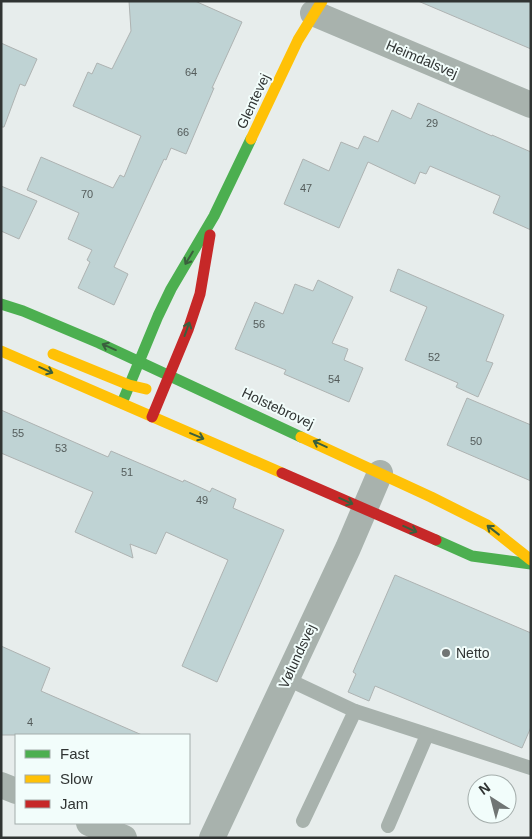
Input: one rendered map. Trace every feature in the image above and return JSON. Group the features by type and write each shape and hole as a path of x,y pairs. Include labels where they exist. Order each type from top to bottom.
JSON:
{"main road":[{"name":"Glentevej","path":"122,404 171,288 214,216 298,40 317,7"},
{"name":"Glentevej","path":"152,417 188,330 200,294 214,216"},
{"name":"Holstebrovej","path":"1,304 23,311 140,361 380,473 487,525 531,560"},
{"path":"45,350 142,389 154,388 170,375"},
{"path":"1,351 472,556 531,564"}],"street":[{"name":"Heimdalsvej","path":"317,7 531,105"},
{"name":"Vølundsvej","path":"212,838 287,679 380,473"},
{"path":"1,784 15,791"},
{"path":"91,824 124,838"}],"lane":[{"path":"287,679 355,711 531,768"},
{"path":"303,821 355,711"},
{"path":"388,826 427,735"}],"building":[{"path":"129,1 195,1 242,22 212,88 214,88 186,154 171,148 166,160 164,159 114,267 128,274 114,305 78,288 90,262 87,260 92,250 68,239 79,213 27,190 41,157 113,188 120,175 124,177 141,136 73,106 88,72 92,74 97,63 112,69 131,31"},
{"path":"418,1 531,1 531,49"},
{"path":"1,43 37,59 25,86 20,84 4,127 1,127"},
{"path":"418,103 531,152 531,230 493,213 500,196 430,166 426,174 420,172 415,184 368,162 339,228 284,204 303,159 329,171 341,142 358,149 364,136 378,142 392,110 411,119"},
{"path":"1,186 37,201 19,239 1,231"},
{"path":"398,269 504,315 486,361 493,363 478,397 456,387 458,383 405,360 427,307 390,291"},
{"path":"318,280 353,297 332,343 348,349 344,360 363,368 349,402 284,374 286,370 235,349 255,302 283,314 295,284 313,291"},
{"path":"467,398 531,425 531,481 447,445"},
{"path":"1,410 108,457 111,451 210,492 212,488 236,499 233,508 284,530 217,682 182,666 228,560 166,532 156,554 130,544 133,558 75,532 93,492 1,453"},
{"name":"Netto","path":"395,575 531,633 531,727 522,748 375,686 369,701 348,692 356,674 353,672"},
{"path":"1,646 50,668 41,691 140,734 15,734 1,735"}],"traffic: fast":[{"path":"122,403 171,289 214,216 251,139"},
{"path":"1,304 23,311 99,343 301,437"},
{"path":"436,540 472,556 531,564"}],"traffic: slow":[{"path":"251,139 298,40 322,1"},
{"path":"1,351 282,473"},
{"path":"53,354 129,385 146,389"},
{"path":"301,437 487,525 531,560"}],"traffic: jam":[{"path":"152,417 188,330 200,294 210,235"},
{"path":"282,473 436,540"}],"place":[{"name":"Netto","path":"446,653"}]}
